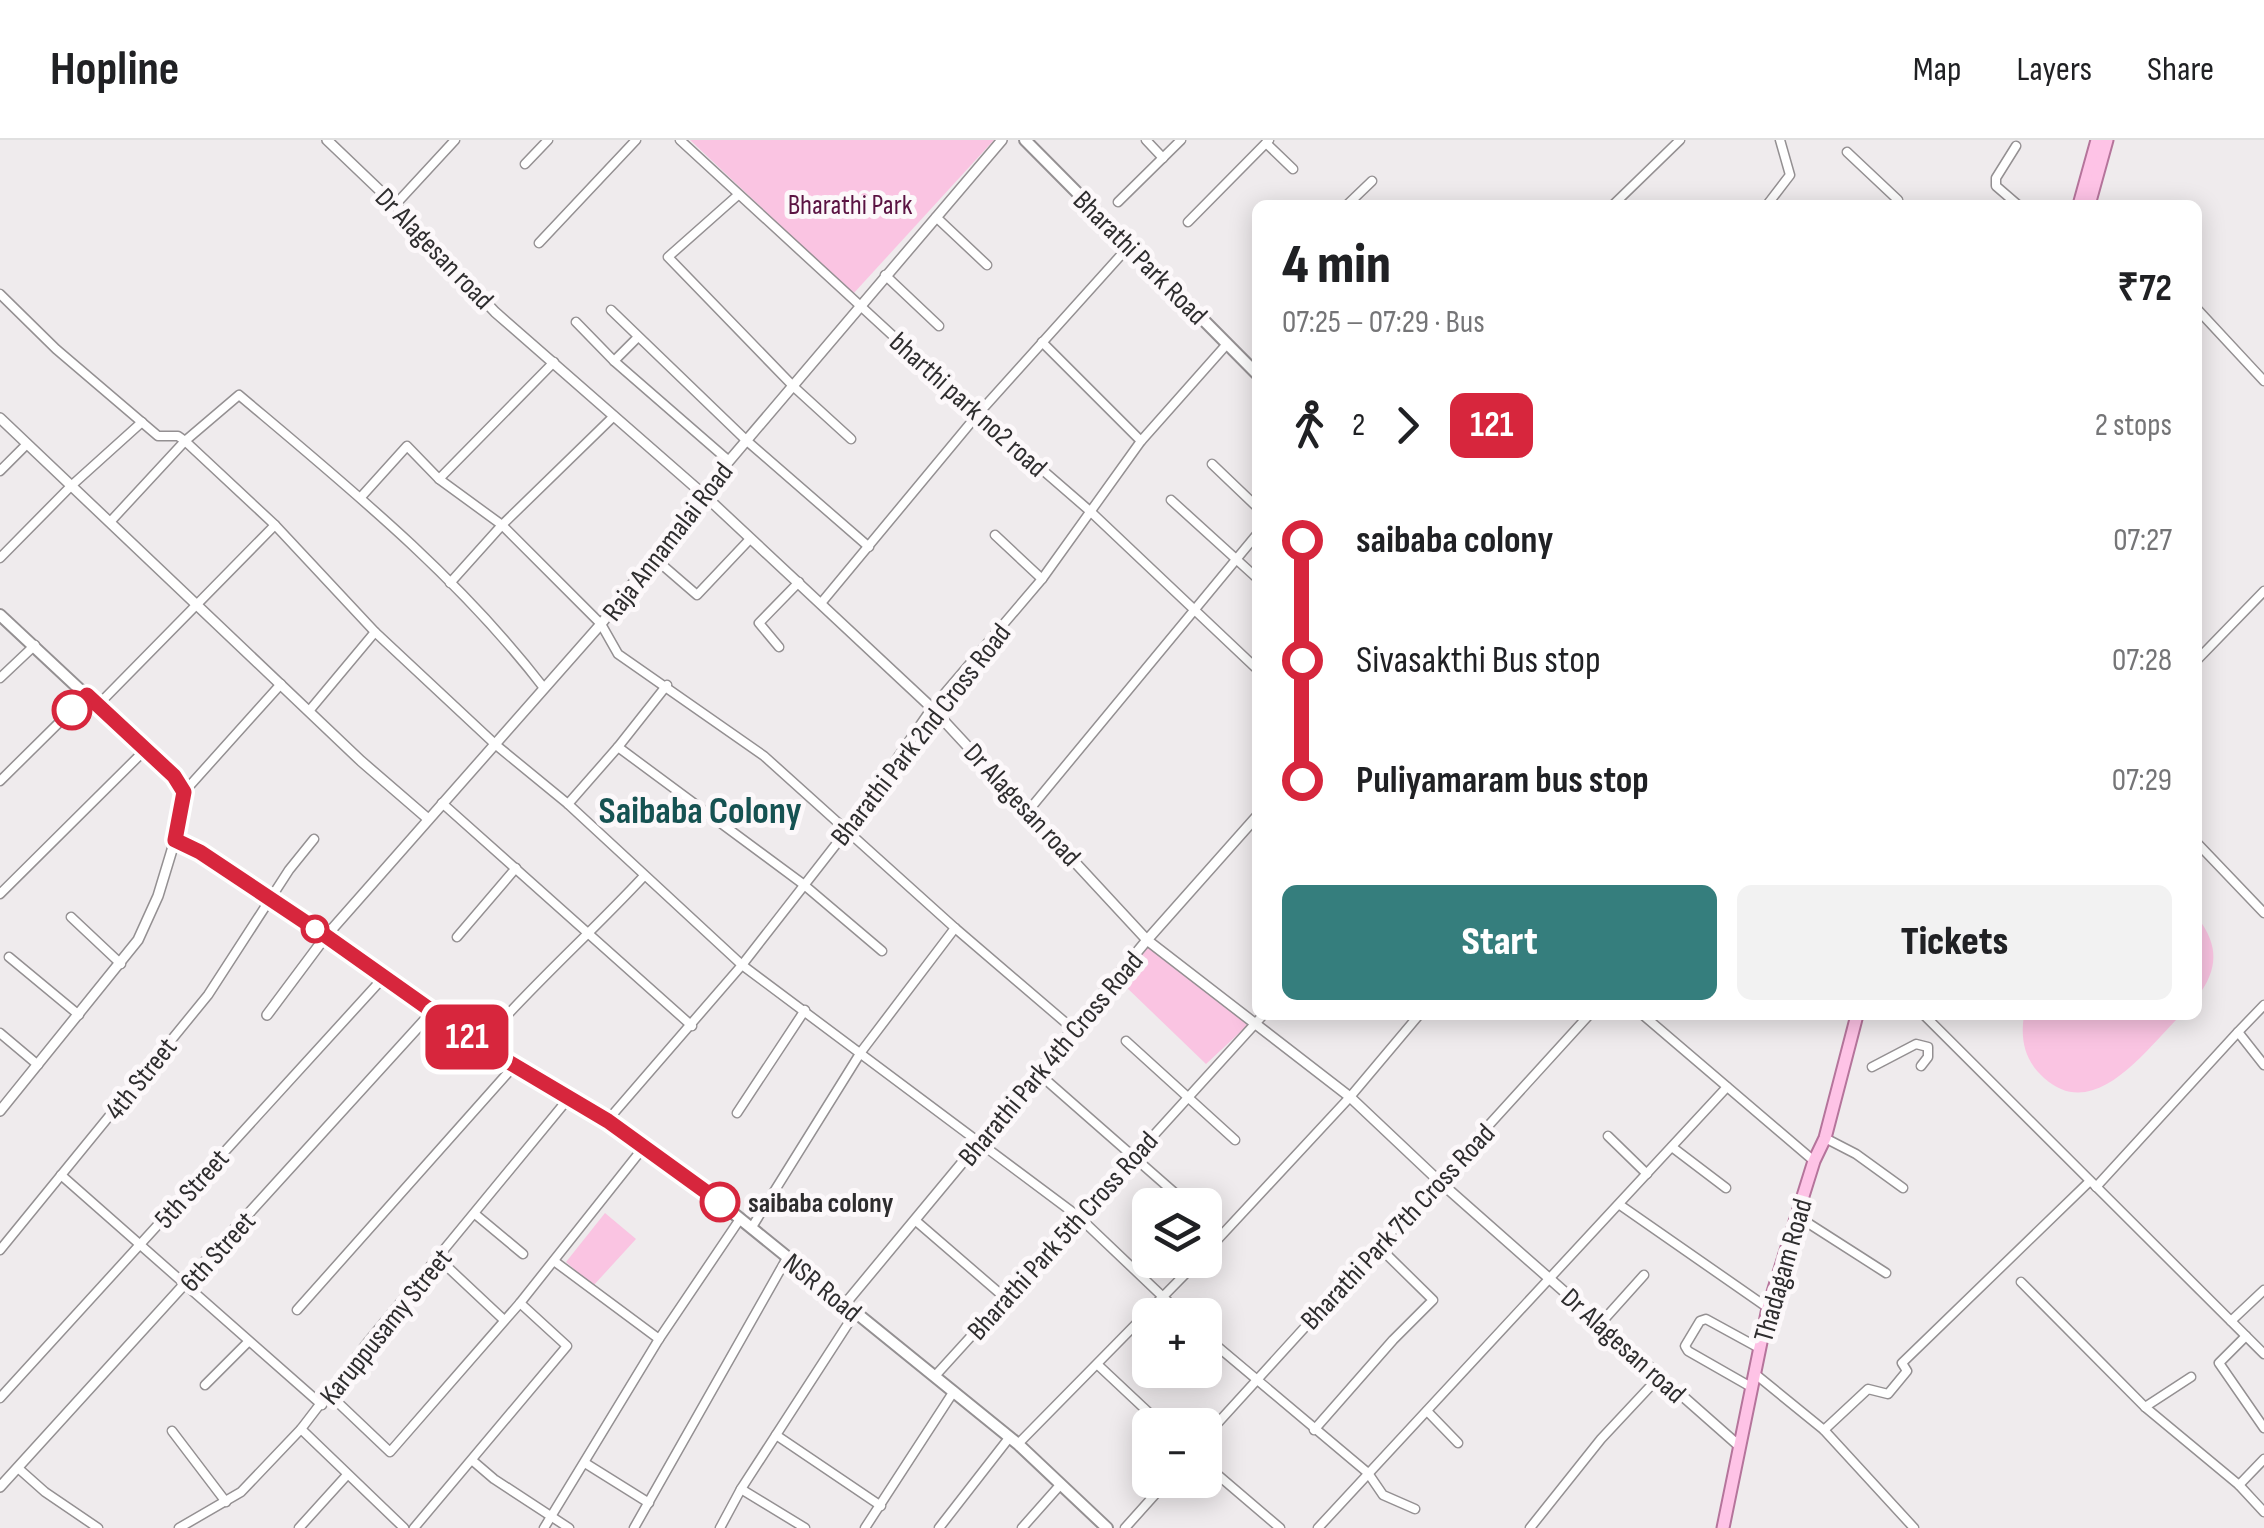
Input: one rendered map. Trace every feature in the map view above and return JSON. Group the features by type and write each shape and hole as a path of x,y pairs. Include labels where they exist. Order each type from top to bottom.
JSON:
{"main road":[{"name":"Bharathi Park Road","path":"1025,140 1252,369"},
{"path":"2080,200 2097,140"},
{"path":"2090,200 2107,140"},
{"path":"0,615 174,776 184,792 175,840"},
{"name":"NSR Road","path":"175,840 326,936 431,1013 608,1121 696,1183 1014,1441 1104,1527"},
{"name":"Thadagam Road","path":"1723,1528 1768,1308 1814,1161 1825,1138 1855,1020"}],"street":[{"name":"Dr Alagesan road","path":"327,140 496,312 822,602 932,708 1148,940 1252,1012"},
{"path":"395,205 454,140"},
{"path":"525,164 548,140"},
{"path":"539,244 636,140"},
{"name":"bharthi park no2 road","path":"680,140 978,414 1091,512 1252,664"},
{"name":"Raja Annamalai Road","path":"267,1016 326,936 601,624 729,461 1002,140"},
{"path":"1146,140 1162,158"},
{"path":"1118,202 1181,140"},
{"path":"1618,200 1680,140"},
{"path":"1770,200 1790,175 1780,140"},
{"path":"1188,222 1268,142 1293,169"},
{"path":"2012,200 1996,186 1996,178 2016,146"},
{"path":"1846,152 1898,200"},
{"path":"1352,200 1372,181"},
{"path":"738,195 668,257 794,387 852,439"},
{"path":"936,216 987,265"},
{"path":"822,602 978,414 1130,246"},
{"path":"886,275 939,326"},
{"path":"0,294 56,349 158,436 178,436 185,441 274,524 376,632 496,745 568,804 742,965 1079,1217 1163,1297"},
{"path":"611,310 748,441 869,547"},
{"path":"2202,314 2264,381"},
{"path":"576,322 614,361 729,461"},
{"path":"614,361 638,336"},
{"path":"1042,342 1141,442"},
{"name":"Bharathi Park 2nd Cross Road","path":"608,1121 742,965 848,829 932,708 1042,579 1141,442 1228,344"},
{"path":"439,479 554,362"},
{"path":"110,522 185,441 240,395 360,497 450,583 516,652 544,688"},
{"path":"450,583 614,416"},
{"path":"0,418 309,712 427,818"},
{"path":"0,558 142,422"},
{"path":"0,470 27,444"},
{"path":"360,497 407,446 439,479 502,526 601,624 618,654 764,756 1073,1029"},
{"path":"1212,464 1252,502"},
{"path":"1171,500 1252,574"},
{"path":"97,706 274,524"},
{"path":"995,535 1042,579"},
{"path":"653,557 697,596 750,540"},
{"path":"1029,810 1252,540"},
{"path":"779,647 759,623 799,582"},
{"path":"2202,655 2264,590"},
{"path":"309,712 376,632"},
{"path":"0,678 35,645"},
{"path":"184,792 281,684"},
{"path":"568,804 667,686"},
{"path":"0,781 87,695"},
{"path":"618,747 802,884 882,951"},
{"path":"0,894 144,750"},
{"path":"442,803 692,1026"},
{"name":"Bharathi Park 4th Cross Road","path":"845,1304 1148,940 1252,822"},
{"name":"4th Street","path":"0,1250 208,995 289,870 314,839"},
{"path":"0,1111 138,940 158,896 175,840"},
{"path":"2202,848 2264,913"},
{"path":"457,937 516,868"},
{"path":"480,1045 526,992 644,876"},
{"path":"72,918 121,964"},
{"path":"752,1227 861,1052 955,928"},
{"path":"9,957 79,1015"},
{"name":"5th Street","path":"0,1398 383,978"},
{"path":"1824,1430 1868,1389 1888,1394 1906,1371 1902,1363 2092,1184 2264,1005"},
{"path":"737,1113 805,1010"},
{"name":"6th Street","path":"0,1487 431,1013"},
{"name":"Bharathi Park 5th Cross Road","path":"936,1376 1258,1020"},
{"name":"Dr Alagesan road","path":"1262,1020 1738,1446"},
{"path":"1222,1236 1350,1098 1415,1020"},
{"name":"Bharathi Park 7th Cross Road","path":"1222,1417 1585,1020"},
{"path":"1648,1020 1814,1161"},
{"path":"1929,1020 2264,1354"},
{"path":"2238,1032 2264,1064"},
{"path":"0,1033 38,1065"},
{"path":"1921,1066 1928,1057 1928,1047 1942,1034"},
{"path":"1126,1042 1235,1140"},
{"path":"1872,1068 1916,1044 1928,1047"},
{"path":"297,1310 514,1066"},
{"path":"1038,1073 1170,1188"},
{"path":"1318,1528 1728,1086"},
{"name":"Karuppusamy Street","path":"179,1528 240,1492 301,1429 568,1099"},
{"path":"1608,1136 1647,1174"},
{"path":"1825,1138 1856,1154 1903,1188"},
{"path":"1672,1147 1726,1188"},
{"path":"330,1395 390,1452 520,1303 643,1148"},
{"path":"61,1174 322,1405"},
{"path":"1620,1204 1768,1308"},
{"path":"475,1214 523,1254"},
{"path":"1797,1216 1886,1273"},
{"path":"544,1528 659,1339 740,1219"},
{"path":"916,1221 1004,1297"},
{"path":"1314,1430 1434,1300 1378,1246"},
{"path":"634,1528 787,1258"},
{"path":"439,1259 504,1320"},
{"path":"554,1261 659,1339"},
{"path":"1600,1324 1644,1275"},
{"path":"939,1528 1014,1441 1098,1365 1181,1278"},
{"path":"2020,1282 2144,1407 2239,1485 2264,1512"},
{"path":"2230,1321 2264,1290"},
{"path":"414,1528 566,1346 520,1303"},
{"path":"720,1528 855,1313"},
{"path":"1751,1387 1685,1348 1700,1320 1706,1318 1760,1348"},
{"path":"2246,1336 2219,1363 2264,1428"},
{"path":"205,1386 248,1342"},
{"path":"1222,1351 1368,1473 1383,1495 1415,1509"},
{"path":"1098,1365 1144,1408"},
{"path":"1754,1373 1824,1430 1914,1528"},
{"path":"2144,1407 2191,1376"},
{"path":"1530,1528 1659,1378"},
{"path":"865,1528 954,1391"},
{"path":"1427,1412 1458,1444"},
{"path":"301,1429 404,1528"},
{"path":"172,1431 226,1502"},
{"path":"776,1435 881,1506"},
{"path":"2239,1485 2264,1459"},
{"path":"473,1461 569,1528"},
{"path":"585,1462 649,1503"},
{"path":"18,1468 44,1492 98,1528"},
{"path":"299,1528 348,1475"},
{"path":"1222,1479 1280,1528"},
{"path":"1022,1528 1061,1484"},
{"path":"741,1489 805,1528"},
{"path":"1126,1528 1152,1498"}],"green space":[{"name":"Bharathi Park","path":"690,140 994,140 853,294"},
{"path":"2202,924 2213,948 2209,976 2202,989"},
{"path":"1148,945 1250,1023 1206,1064 1123,984"},
{"path":"2024,1020 2176,1020 2118,1076 2101,1087 2082,1092 2063,1090 2044,1078 2028,1057"},
{"path":"605,1213 636,1239 593,1286 566,1262"}],"bus line":[{"name":"121","path":"72,710 87,695 181,784 184,792 175,840 200,852 326,936 480,1045 608,1121 720,1202"}],"place":[{"name":"saibaba colony","path":"720,1202"}],"district":[{"name":"Saibaba Colony","path":"700,810"}]}
